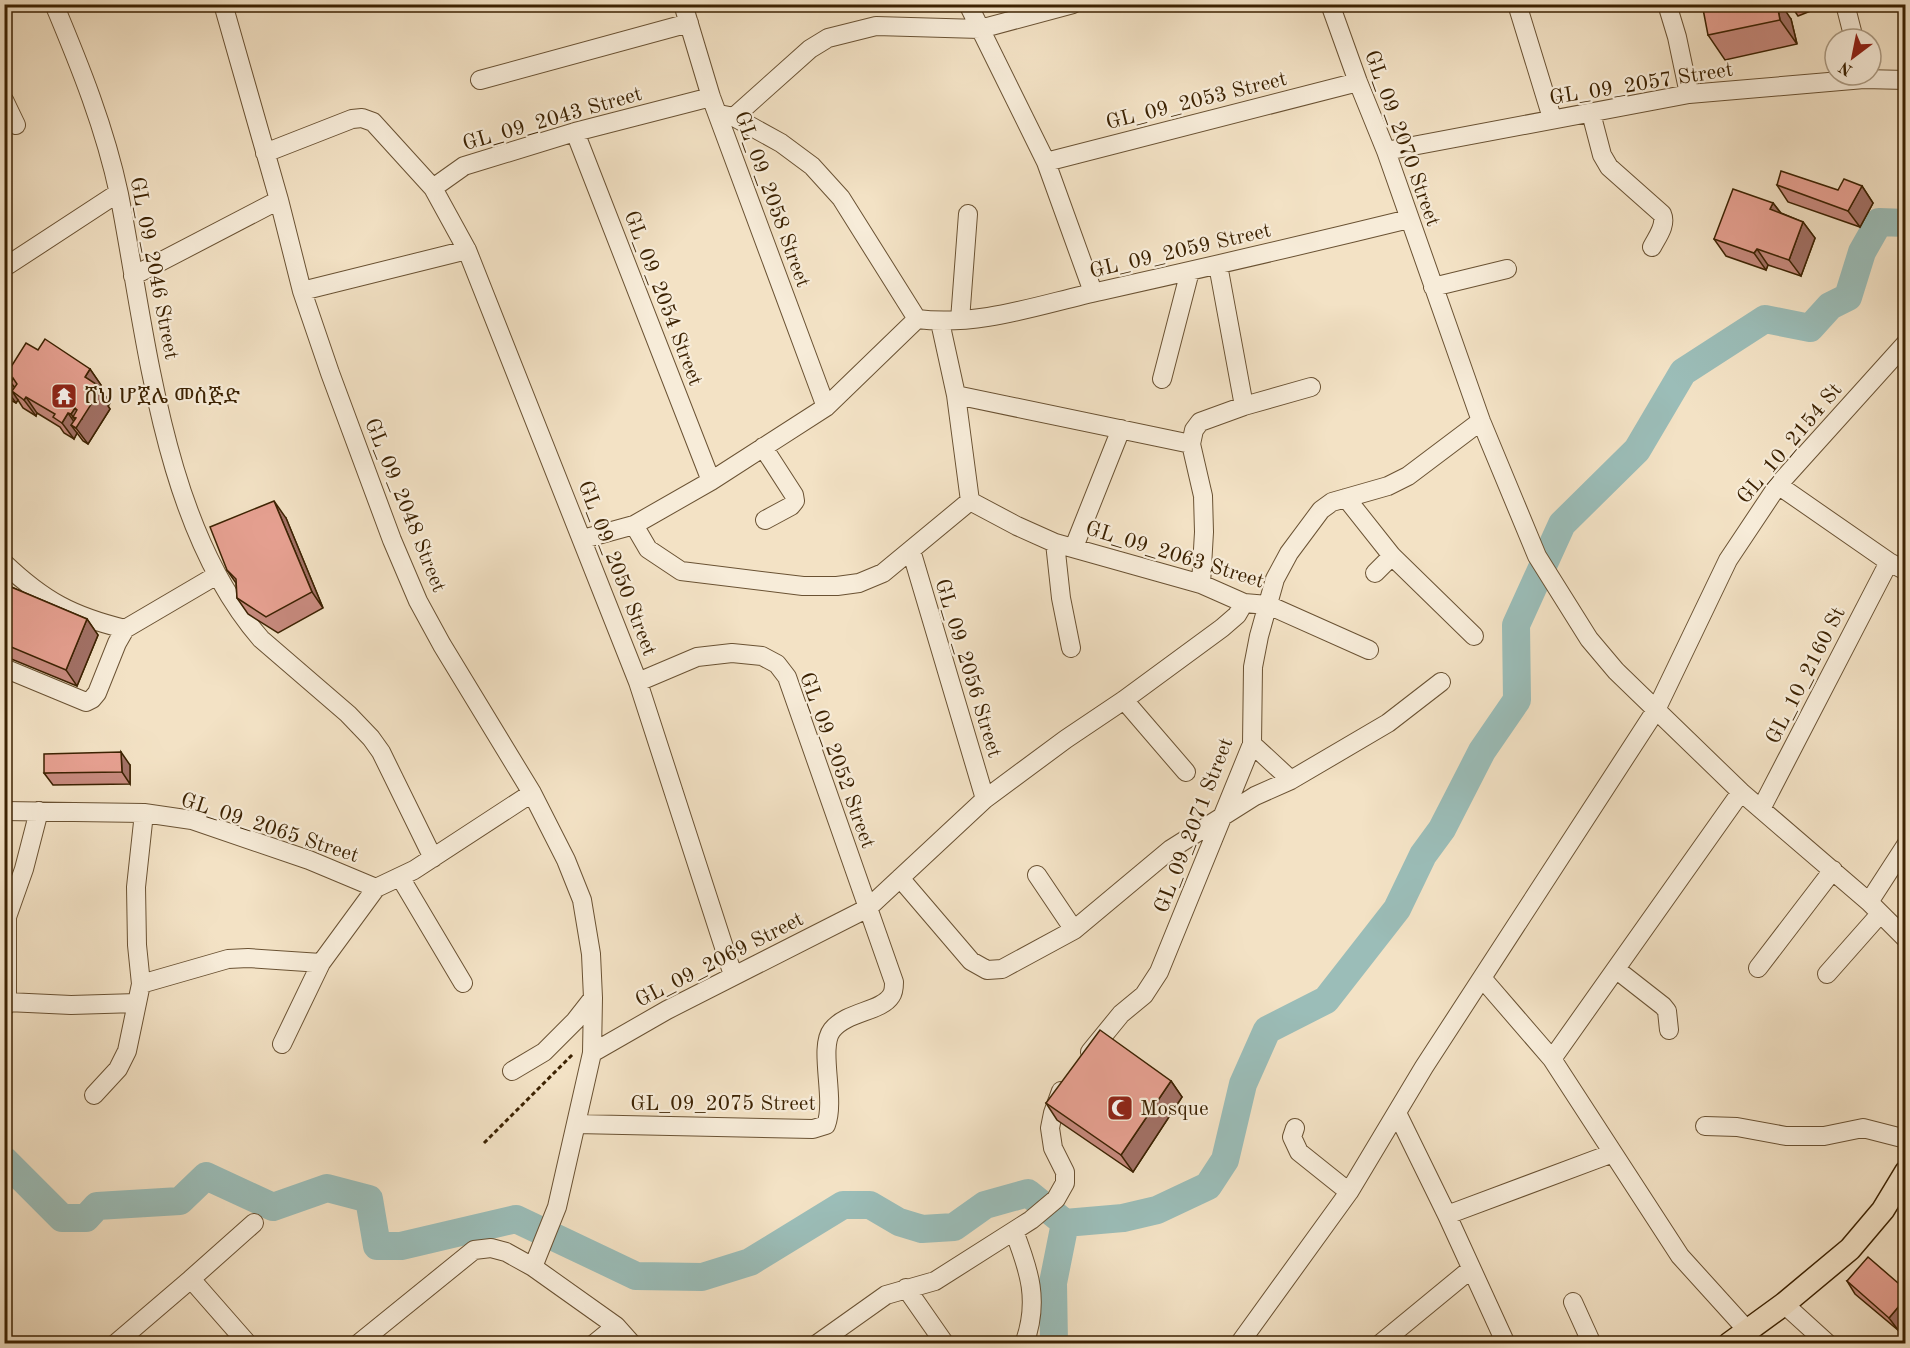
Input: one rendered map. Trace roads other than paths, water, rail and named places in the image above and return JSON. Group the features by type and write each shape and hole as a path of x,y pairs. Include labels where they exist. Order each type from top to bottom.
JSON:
{"main road":[{"path":"1729,1344 1835,1263 1863,1235 1883,1210 1905,1172"}],"street":[{"name":"GL_09_2046 Street","path":"54,4 105,136 161,418 184,497 218,575 261,639 348,714 371,738 381,752 433,858"},
{"name":"GL_09_2048 Street","path":"224,4 302,291 392,540 418,601 532,794 566,860 582,900 591,954 593,998 591,1045 557,1207 534,1267"},
{"name":"GL_09_2058 Street","path":"682,4 711,97 726,116 826,407"},
{"path":"968,4 1046,162 1093,292"},
{"path":"583,540 634,525 711,481 826,407 917,319 841,198 812,166 781,143 726,116 810,49 828,38 876,26 980,29 1073,4"},
{"name":"GL_09_2070 Street","path":"1330,4 1386,151 1481,421 1537,556 1589,639 1616,671 1741,792 1833,870 1905,939"},
{"path":"1516,4 1552,118"},
{"path":"1668,4 1689,94"},
{"path":"1845,4 1851,27"},
{"path":"480,80 689,23"},
{"name":"GL_09_2057 Street","path":"1883,80 1904,84"},
{"name":"GL_09_2057 Street","path":"1386,151 1689,94 1823,81"},
{"name":"GL_09_2053 Street","path":"1046,162 1358,82"},
{"name":"GL_09_2043 Street","path":"433,188 464,166 575,132 711,97"},
{"path":"4,100 16,125"},
{"path":"1591,113 1602,155 1609,167 1665,219 1652,247"},
{"path":"265,153 338,124 362,118 373,122 433,188"},
{"name":"GL_09_2054 Street","path":"575,132 711,481"},
{"name":"GL_09_2050 Street","path":"433,188 467,250 638,682 733,975"},
{"path":"6,264 118,193"},
{"path":"133,276 279,200"},
{"path":"960,320 968,214"},
{"name":"GL_09_2059 Street","path":"917,319 940,322 1016,312 1409,219"},
{"path":"302,291 467,250"},
{"path":"1218,266 1244,406"},
{"path":"1433,287 1507,269"},
{"path":"1162,379 1190,271"},
{"path":"634,525 648,549 681,572 803,586 837,586 859,583 883,573 970,501 956,395 940,322"},
{"name":"GL_10_2154 St","path":"1239,1344 1349,1192 1482,978 1656,711 1728,560 1778,485 1905,343"},
{"path":"1202,584 1203,495 1191,444 1194,430 1200,422 1244,406 1311,387"},
{"path":"956,395 1191,444"},
{"name":"GL_09_2071 Street","path":"1014,1231 1056,1199 1065,1182 1065,1172 1053,1148 1050,1128 1061,1091 1121,1014 1144,995 1159,972 1223,817 1252,744 1253,668 1259,636 1275,579 1288,553 1321,510 1332,502 1388,486 1408,476 1481,421"},
{"path":"1074,548 1121,429"},
{"path":"763,447 794,495 795,501 791,506 765,520"},
{"path":"1778,485 1905,571"},
{"path":"1346,498 1392,556 1474,636"},
{"name":"GL_09_2063 Street","path":"970,501 1055,543 1202,584 1244,603 1268,605 1368,650"},
{"path":"1055,543 1061,598 1071,648"},
{"name":"GL_09_2056 Street","path":"911,550 985,799"},
{"path":"1375,573 1392,556"},
{"name":"GL_10_2160 St","path":"1761,809 1889,562"},
{"path":"4,563 28,586 54,604 98,623 125,629"},
{"path":"4,669 86,702 97,693 125,629 218,575"},
{"name":"GL_09_2069 Street","path":"591,1045 667,1010 868,908 985,799 1066,738 1124,700 1222,628 1236,615 1244,603"},
{"name":"GL_09_2052 Street","path":"638,682 697,657 732,653 762,656 777,664 787,677 868,908"},
{"path":"900,878 971,961 987,970 1002,969 1074,930 1172,849 1255,796 1291,780 1388,723 1441,682"},
{"path":"1124,700 1186,772"},
{"path":"1252,744 1291,780"},
{"path":"1552,1059 1741,792"},
{"path":"282,1044 321,963 376,888 433,858 532,794"},
{"name":"GL_09_2065 Street","path":"4,811 144,813 192,820 309,860 376,888"},
{"path":"39,811 24,868 7,917 6,1005 137,1003"},
{"path":"94,1095 118,1069 127,1051 141,984 137,945 136,887 144,813"},
{"path":"1827,974 1875,908 1905,844"},
{"path":"1758,968 1833,870"},
{"path":"1037,875 1074,930"},
{"path":"400,877 463,983"},
{"name":"GL_09_2075 Street","path":"576,1124 813,1129 826,1125 830,1113 826,1044 831,1031 843,1019 885,1003 893,995 894,982 868,908"},
{"path":"141,984 228,959 248,958 321,963"},
{"path":"1617,970 1663,1006 1669,1030"},
{"path":"1482,978 1552,1059 1680,1256 1747,1330"},
{"path":"512,1071 544,1052 575,1021 593,998"},
{"path":"1396,1113 1447,1215 1506,1344"},
{"path":"1705,1126 1737,1127 1786,1136 1824,1136 1863,1128 1905,1139"},
{"path":"1294,1128 1292,1137 1299,1152 1349,1192"},
{"path":"1447,1215 1613,1153"},
{"path":"115,1344 254,1223"},
{"path":"817,1344 886,1295 935,1281 1014,1231 1030,1275 1032,1307 1024,1344"},
{"path":"358,1344 474,1250 491,1248 506,1252 534,1267 616,1326 632,1344"},
{"path":"1380,1344 1471,1269"},
{"path":"191,1279 248,1344"},
{"path":"906,1288 945,1344"},
{"path":"1573,1302 1592,1344"},
{"path":"1784,1304 1828,1344"},
{"path":"594,1344 616,1326"}],"waterway":[{"path":"4,1160 62,1218 86,1218 97,1206 180,1201 206,1176 273,1207 327,1188 369,1199 377,1246 401,1246 516,1219 636,1276 702,1277 750,1262 843,1205 870,1205 899,1222 922,1229 954,1227 985,1205 1028,1193 1065,1223 1123,1218 1157,1210 1208,1186 1225,1160 1243,1084 1267,1030 1326,1000 1397,909 1423,855 1442,829 1482,751 1517,700 1516,625 1562,524 1637,450 1683,372 1765,319 1810,328 1830,306 1848,297 1862,252 1879,222 1906,223"},
{"path":"1054,1344 1053,1283 1065,1223"}],"place":[{"name":"ሸህ ሆጀሌ መስጅድ","path":"64,396"},
{"name":"Mosque","path":"1120,1108"}]}
